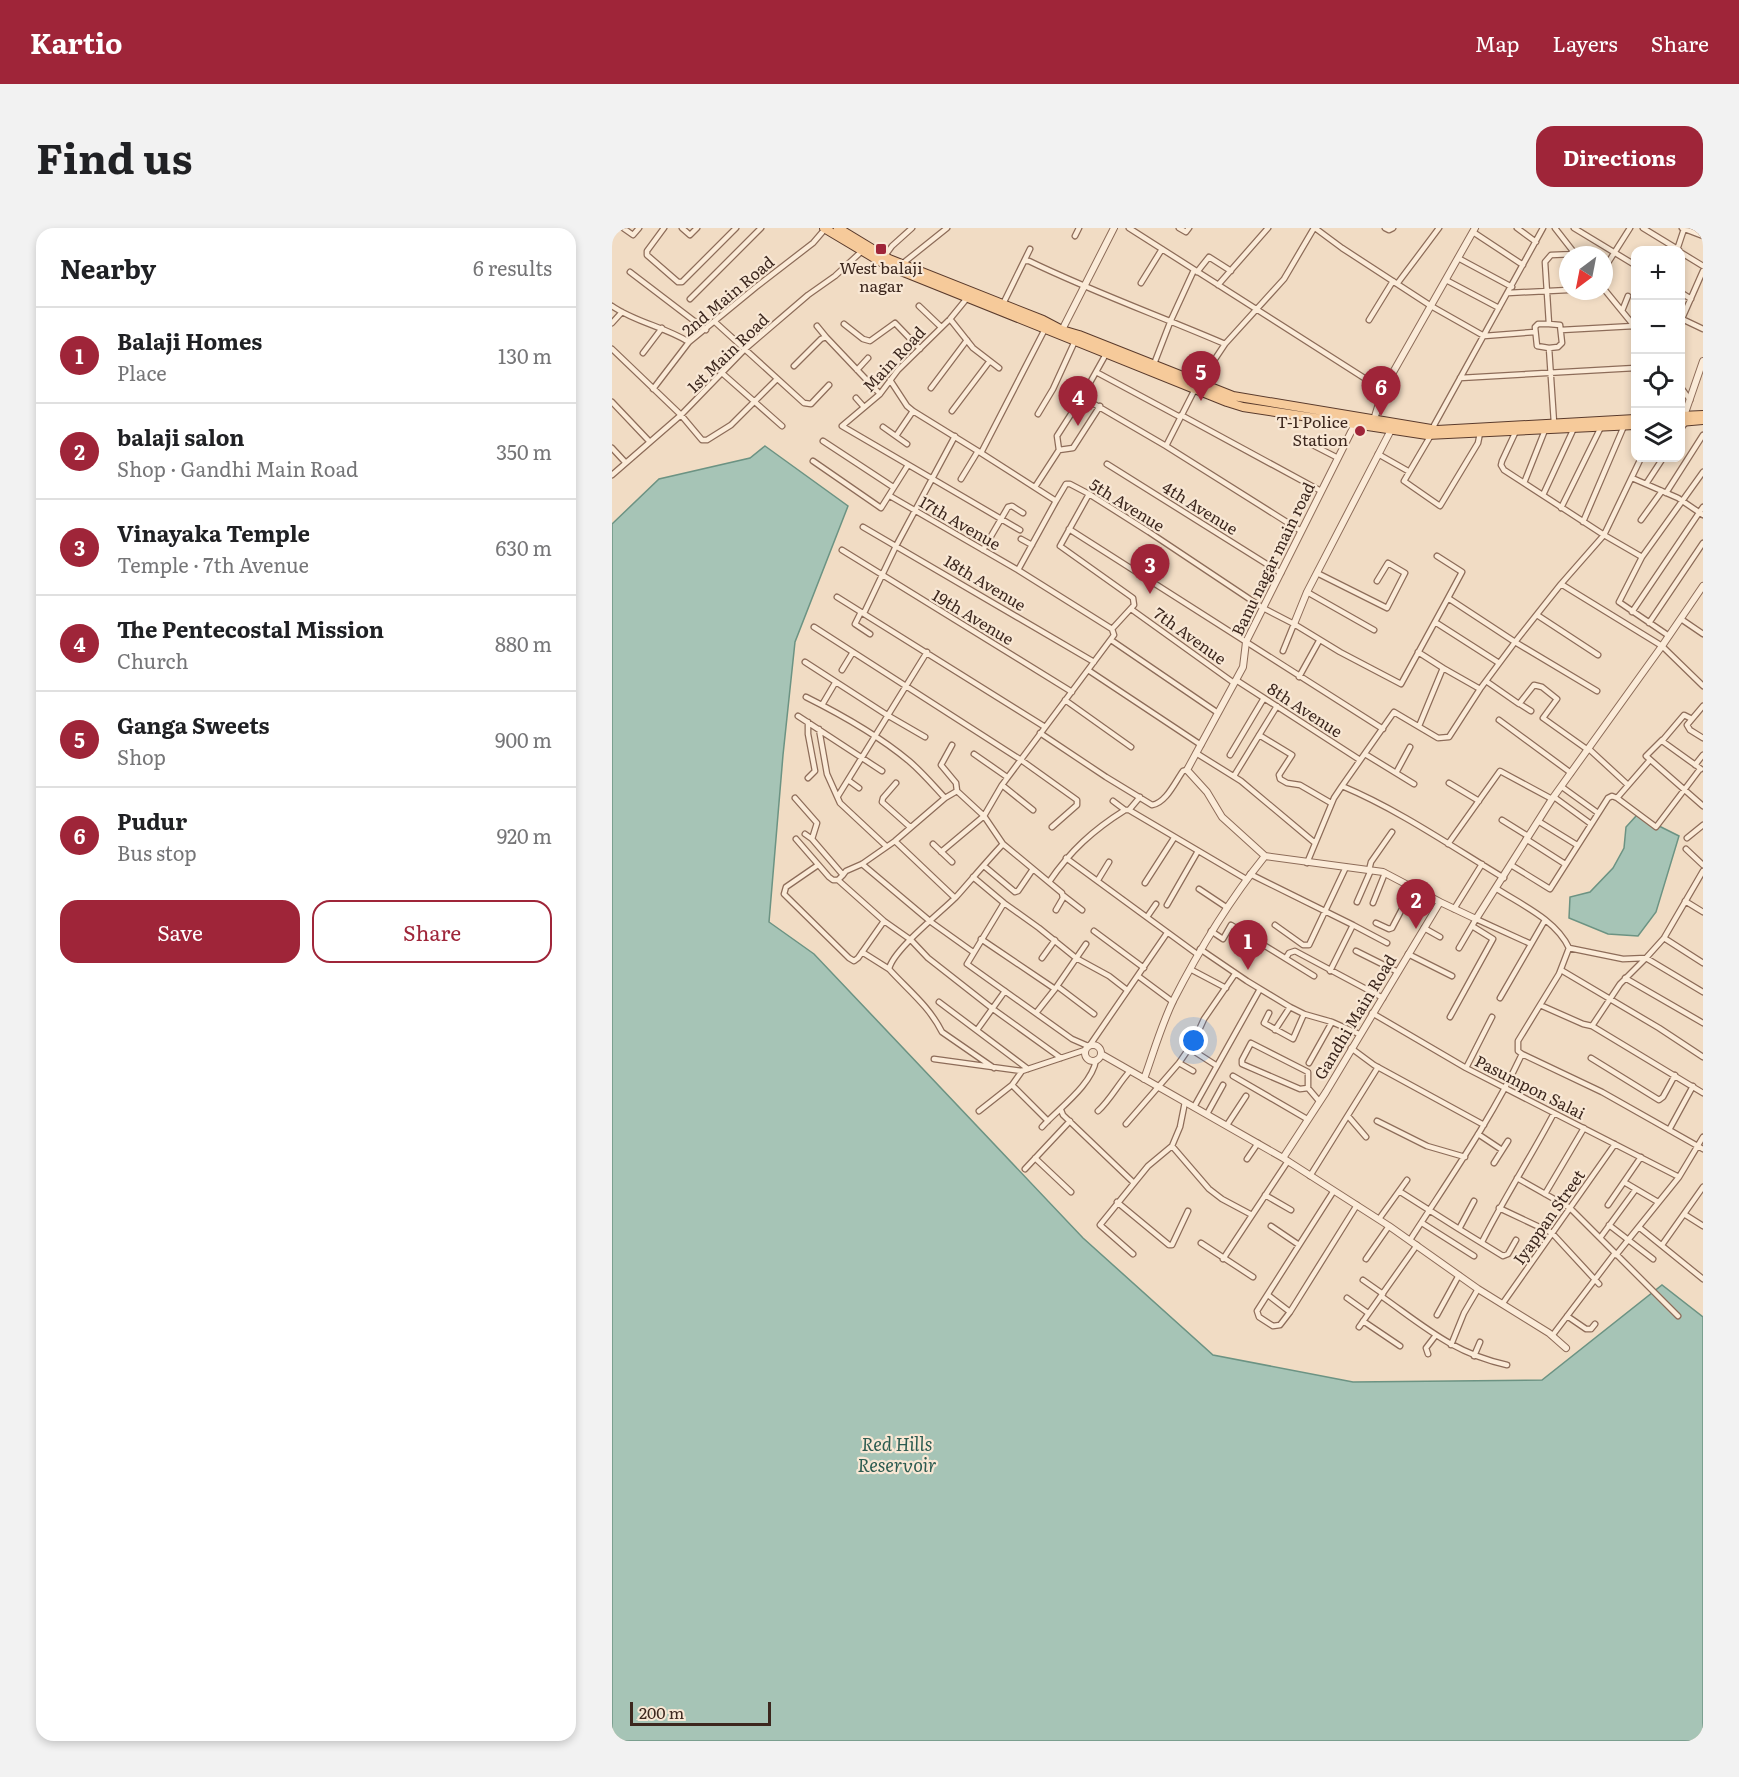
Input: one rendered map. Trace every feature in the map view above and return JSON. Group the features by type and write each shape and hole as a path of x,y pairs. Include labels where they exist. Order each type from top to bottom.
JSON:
{"main road":[{"path":"825,228 862,251 1048,328 1079,335 1154,364 1243,407 1355,424 1373,423 1391,430 1432,432 1631,419"},
{"path":"838,228 883,259 902,264 970,295 1003,304 1048,328 1106,354 1197,386 1233,396 1432,432"},
{"path":"1685,419 1703,415"},
{"path":"1685,419 1703,420"},
{"path":"1516,428 1545,430 1631,425"}],"street":[{"path":"623,228 633,235 639,228"},
{"path":"664,228 647,251 647,255 678,282 682,282 736,228"},
{"path":"682,228 690,235 697,228"},
{"path":"690,299 762,228"},
{"name":"2nd Main Road","path":"653,389 689,342 813,243 825,228"},
{"path":"883,259 892,246 912,228"},
{"path":"902,264 947,228"},
{"path":"1074,236 1079,228"},
{"path":"1062,330 1114,228"},
{"path":"1129,228 1383,390"},
{"path":"1179,228 1185,232 1189,228"},
{"path":"1218,285 1268,228"},
{"path":"1166,446 1197,386 1225,344 1284,279 1315,228 1431,306 1484,336 1535,332"},
{"path":"1385,228 1389,230 1393,228"},
{"path":"1369,320 1395,282 1439,228"},
{"path":"1517,228 1536,242"},
{"path":"1480,430 1474,450 1440,506 1405,483 1404,479 1408,471 1432,432 1543,228"},
{"path":"1555,228 1570,246"},
{"path":"1575,228 1631,262"},
{"path":"1613,257 1630,228"},
{"path":"1643,228 1671,246"},
{"path":"1680,246 1683,229 1703,236"},
{"path":"1373,423 1383,390 1474,230 1523,265"},
{"path":"1003,304 1030,249"},
{"path":"1141,283 1162,249"},
{"name":"1st Main Road","path":"612,475 681,415 745,349 808,295 835,276 862,251"},
{"path":"1550,324 1545,262 1550,255 1559,255"},
{"path":"1685,255 1703,266"},
{"path":"1154,364 1171,320 1196,271 1209,257 1232,271"},
{"path":"1458,258 1512,287"},
{"path":"1025,261 1082,287 1171,320 1225,344"},
{"path":"1685,312 1703,271"},
{"path":"630,272 706,330"},
{"path":"1446,280 1499,308"},
{"path":"1508,293 1559,291"},
{"name":"Main Road","path":"908,465 842,426 880,394 890,380 950,319 970,295"},
{"path":"1685,295 1691,299"},
{"path":"1622,311 1628,296"},
{"path":"1613,300 1631,321"},
{"path":"612,306 689,342"},
{"path":"919,306 941,327"},
{"path":"612,323 622,312"},
{"path":"950,319 967,340 989,362 999,368"},
{"path":"714,322 807,405 811,404 829,385"},
{"path":"1685,322 1703,329"},
{"path":"844,324 870,341 895,323 920,349"},
{"path":"1535,325 1560,325 1561,330 1560,346 1549,348 1537,346 1535,325"},
{"path":"817,326 880,394"},
{"path":"1561,330 1631,326"},
{"path":"643,353 662,328"},
{"path":"961,479 979,452 1048,328"},
{"path":"794,366 821,339 826,338"},
{"path":"931,388 967,340"},
{"path":"1038,414 1053,389 1075,341"},
{"path":"1549,348 1554,423"},
{"path":"612,349 681,415 699,438 707,440 731,425 777,380"},
{"path":"1035,488 1059,450 1057,436 1106,354"},
{"path":"857,370 868,358"},
{"path":"1685,414 1703,361"},
{"path":"952,411 989,362"},
{"path":"1460,378 1631,368"},
{"path":"1096,372 1321,491"},
{"path":"722,373 782,426"},
{"path":"890,380 907,406 1056,501 1018,570"},
{"path":"1685,393 1690,400"},
{"path":"1082,397 1166,446 1301,531"},
{"name":"Main Road","path":"856,398 864,407"},
{"path":"612,402 649,441"},
{"path":"1059,450 1073,448 1100,406"},
{"path":"896,436 914,411"},
{"name":"Banu nagar main road","path":"1187,770 1243,667 1246,642 1355,424"},
{"path":"1583,522 1624,426"},
{"path":"883,427 907,444"},
{"path":"1562,508 1601,427"},
{"path":"1516,428 1501,465 1504,470 1583,522 1642,557"},
{"path":"1543,495 1574,428"},
{"path":"1283,651 1307,592 1391,430"},
{"path":"1524,483 1545,430"},
{"path":"1641,520 1664,492 1703,435"},
{"path":"870,634 855,624 956,436"},
{"path":"1301,439 1338,458"},
{"path":"823,441 893,487"},
{"path":"612,448 625,462"},
{"path":"1378,454 1408,471"},
{"path":"813,461 881,508 908,465 1020,530"},
{"path":"1306,863 1331,803 1394,712 1438,738 1449,737 1480,689 1515,642 1604,535 1639,462"},
{"path":"1646,484 1660,462"},
{"name":"4th Avenue","path":"1107,464 1281,573"},
{"path":"1670,636 1619,602 1642,557 1703,472"},
{"path":"1632,478 1702,511 1632,612"},
{"name":"5th Avenue","path":"1056,501 1066,484 1089,494 1263,608 1294,624 1319,641 1401,684 1418,652"},
{"path":"941,852 984,816 1007,777 1111,640 1114,635 1112,629 1131,609 1134,601 1129,594 1061,548 1061,542 1089,494"},
{"name":"17th Avenue","path":"890,496 1018,570 1112,629"},
{"path":"983,550 1010,506 1023,513"},
{"name":"18th Avenue","path":"863,527 1094,662"},
{"path":"1069,529 1383,729"},
{"path":"1021,539 1032,545"},
{"path":"1649,623 1703,543"},
{"name":"19th Avenue","path":"842,550 1072,692"},
{"path":"1437,556 1462,572 1418,652 1480,689"},
{"path":"1317,573 1387,609 1405,573 1388,563 1377,581"},
{"path":"1561,584 1662,646 1703,686"},
{"path":"1460,948 1553,797 1670,636 1703,586"},
{"path":"1307,592 1374,630"},
{"path":"1696,596 1703,600"},
{"path":"837,597 1045,727"},
{"path":"1448,598 1515,642 1597,691"},
{"name":"7th Avenue","path":"1131,609 1235,682"},
{"path":"1538,615 1598,655"},
{"path":"1681,619 1703,634"},
{"path":"1435,622 1499,663"},
{"path":"814,627 1021,760 1077,802 1052,827"},
{"path":"1111,640 1218,713"},
{"path":"1299,677 1319,641"},
{"path":"842,670 853,652"},
{"path":"838,796 927,652"},
{"path":"805,662 835,683 925,737"},
{"path":"1419,726 1443,668"},
{"path":"1088,670 1200,745"},
{"path":"1486,681 1531,711"},
{"name":"8th Avenue","path":"1235,682 1360,760"},
{"path":"822,705 835,683"},
{"path":"1520,704 1534,685 1542,687 1557,699 1543,718 1589,749 1628,785"},
{"path":"806,697 854,721 910,762 945,798"},
{"path":"1230,755 1264,698"},
{"path":"1065,700 1131,747"},
{"path":"1234,776 1276,706"},
{"path":"1703,706 1687,725 1703,738"},
{"path":"1692,719 1684,715 1646,756 1703,806"},
{"path":"798,716 882,771"},
{"path":"1499,720 1571,773"},
{"path":"807,722 816,771 808,778"},
{"path":"819,729 827,774 840,803 886,846"},
{"path":"1040,733 1152,805 1158,804 1183,771 1187,770 1207,792 1222,817 1265,856 1385,873 1474,922 1493,939 1450,1017"},
{"path":"1259,735 1292,755 1280,775 1283,782 1300,785 1331,803"},
{"path":"1662,740 1700,768"},
{"path":"952,745 941,764 957,785 957,791 984,816 1003,844 1082,909"},
{"path":"1396,773 1410,747"},
{"path":"1196,753 1234,776 1315,843"},
{"path":"974,754 1007,777"},
{"path":"1365,754 1414,784"},
{"path":"1511,865 1550,889 1609,797 1617,798 1656,827 1700,768 1703,755"},
{"path":"1617,798 1650,760"},
{"path":"1448,844 1500,771 1553,797 1591,824"},
{"path":"848,780 859,789"},
{"path":"896,783 882,802 910,827"},
{"path":"1449,783 1479,801"},
{"path":"1002,785 1033,810"},
{"path":"1342,786 1361,794 1504,878"},
{"path":"1562,787 1598,813"},
{"path":"838,880 846,871 862,864 895,841 945,798 957,791"},
{"path":"1049,882 1066,858 1094,831 1127,810 1140,797"},
{"path":"795,798 817,823 812,839"},
{"path":"1113,801 1174,838 1248,877 1387,943"},
{"path":"1502,820 1565,864"},
{"path":"1538,821 1577,844"},
{"path":"1687,838 1703,825"},
{"path":"1357,902 1371,862 1392,832"},
{"path":"805,834 843,875"},
{"path":"1145,883 1174,838"},
{"path":"796,839 829,877 838,880 884,921 910,940 928,958 993,1009 1061,1058"},
{"path":"895,841 955,898"},
{"path":"933,844 952,862"},
{"path":"889,969 890,964 910,940 955,898 1003,844"},
{"path":"1686,849 1703,865"},
{"path":"1167,905 1198,851"},
{"path":"1144,1079 1173,1002 1198,952 1226,907 1265,856"},
{"path":"1066,858 1167,933 1198,952 1290,1007 1359,1034"},
{"path":"1098,880 1109,862"},
{"path":"862,864 931,922 973,952"},
{"path":"1454,909 1482,864"},
{"path":"818,865 786,887 784,894 849,958 854,961 884,921"},
{"path":"984,866 1015,892 1033,869"},
{"path":"1275,926 1307,946 1346,867"},
{"path":"1592,1026 1625,978 1664,938 1703,871"},
{"path":"1374,903 1385,873"},
{"path":"974,877 1076,958 1110,976 1127,990"},
{"path":"1697,879 1703,883"},
{"path":"1376,923 1389,929 1392,928 1413,888"},
{"path":"1199,889 1226,907"},
{"path":"1497,889 1545,920 1564,938 1569,948 1561,970 1518,1041 1518,1051 1602,1092 1701,1147"},
{"path":"1056,910 1064,896"},
{"path":"1685,901 1703,912"},
{"name":"Gandhi Main Road","path":"1285,1160 1307,1119 1440,902"},
{"path":"1004,903 967,962 968,965 1072,1039 1088,1047"},
{"path":"1147,918 1156,904"},
{"path":"1500,998 1545,920"},
{"path":"1474,922 1531,944"},
{"path":"1211,931 1223,939 1231,924 1314,976"},
{"path":"1330,971 1353,925"},
{"path":"1424,928 1440,937"},
{"path":"1094,931 1144,968"},
{"path":"1096,1060 1086,1058 1088,1047 1167,933"},
{"path":"1664,938 1703,963"},
{"path":"981,939 1094,1014"},
{"path":"1042,958 1055,940"},
{"path":"1035,1013 1056,988 1086,944"},
{"path":"1569,948 1623,959 1646,958 1703,992"},
{"path":"1286,958 1289,953 1295,951 1383,998"},
{"path":"1356,951 1398,972"},
{"path":"862,952 889,969 918,997 942,1032 994,1068"},
{"path":"1408,954 1452,976"},
{"path":"1190,969 1226,988"},
{"path":"1561,970 1703,1057"},
{"path":"1126,1124 1179,1063 1204,1019 1235,974"},
{"path":"1138,976 1173,1002"},
{"path":"1625,978 1703,1023"},
{"path":"1194,1107 1260,988"},
{"path":"977,1030 1005,991"},
{"path":"939,1002 1025,1070"},
{"path":"1540,1005 1582,1024 1592,1026 1703,1093"},
{"path":"1275,1030 1290,1007"},
{"path":"1269,1012 1264,1023 1293,1039 1304,1014"},
{"name":"Pasumpon Salai","path":"1372,1013 1466,1068 1679,1177"},
{"path":"1466,1068 1492,1017"},
{"path":"1309,1063 1332,1022"},
{"path":"1308,1088 1300,1089 1242,1064 1251,1043 1308,1072 1308,1088 1319,1101"},
{"path":"934,1059 1025,1070 1088,1047 1098,1046 1101,1054 1258,1143 1379,1219 1552,1336 1566,1348"},
{"path":"1189,1048 1216,1066"},
{"path":"1351,1048 1378,1067 1484,1125"},
{"path":"1042,1127 1080,1089 1101,1054"},
{"path":"1359,1327 1382,1295 1414,1242 1429,1210 1465,1157 1506,1088 1522,1054"},
{"path":"1591,1058 1659,1100 1675,1075"},
{"path":"1179,1063 1193,1071"},
{"path":"1310,1176 1378,1067"},
{"path":"979,1111 1012,1085 1025,1070"},
{"path":"1098,1111 1107,1103 1119,1082 1130,1071"},
{"path":"1233,1076 1307,1119"},
{"path":"1012,1085 1048,1121"},
{"path":"1207,1114 1223,1085"},
{"path":"1669,1130 1693,1086"},
{"path":"1227,1125 1246,1096"},
{"path":"1133,1254 1100,1225 1148,1166 1172,1146 1180,1127 1185,1102"},
{"path":"1061,1110 1063,1115 1134,1184"},
{"path":"1482,1242 1554,1113"},
{"path":"1348,1116 1366,1137"},
{"path":"1025,1169 1070,1121"},
{"path":"1377,1121 1427,1146 1465,1157"},
{"path":"1545,1194 1584,1128"},
{"path":"1478,1134 1502,1150"},
{"path":"1552,1336 1594,1280 1640,1228 1679,1177 1701,1147 1703,1137"},
{"path":"1494,1163 1508,1141"},
{"path":"1247,1160 1258,1143"},
{"name":"Iyappan Street","path":"1503,1303 1616,1144"},
{"path":"1172,1146 1209,1189 1221,1199 1252,1215"},
{"path":"1608,1205 1641,1157"},
{"path":"1035,1158 1071,1192"},
{"path":"1223,1258 1265,1195 1285,1160"},
{"path":"1517,1178 1570,1208 1678,1316"},
{"path":"1379,1219 1407,1180"},
{"path":"1624,1182 1659,1202"},
{"path":"1662,1245 1703,1187"},
{"path":"1600,1238 1636,1189"},
{"path":"1399,1191 1506,1256 1516,1240"},
{"path":"1333,1192 1257,1311 1259,1317 1273,1326 1278,1327 1290,1312 1357,1205"},
{"path":"1265,1195 1291,1210"},
{"path":"1459,1229 1474,1201"},
{"path":"1117,1202 1169,1245 1174,1244 1188,1211"},
{"path":"1499,1208 1552,1233 1599,1284"},
{"path":"1683,1214 1703,1226"},
{"path":"1422,1223 1473,1256"},
{"path":"1609,1225 1653,1259"},
{"path":"1271,1226 1299,1245"},
{"path":"1366,1258 1389,1226"},
{"path":"1640,1228 1703,1279"},
{"path":"1202,1243 1253,1277"},
{"path":"1437,1315 1459,1275"},
{"path":"1363,1280 1451,1345 1474,1356 1507,1365"},
{"path":"1451,1345 1464,1313 1478,1288"},
{"path":"1268,1295 1290,1312"},
{"path":"1347,1298 1368,1313"},
{"path":"1567,1316 1586,1329 1591,1329 1595,1324"},
{"path":"1363,1321 1400,1346"},
{"path":"1428,1354 1426,1348 1436,1335"},
{"path":"1474,1356 1480,1342"}],"water":[{"name":"Red Hills Reservoir","path":"765,446 848,506 795,642 769,922 814,954 1083,1238 1213,1355 1353,1382 1542,1380 1662,1285 1703,1317 1703,1741 612,1741 612,524 659,479 750,458"},
{"path":"1637,815 1679,836 1656,912 1638,936 1608,934 1569,918 1570,897 1590,892 1613,868 1624,848 1626,827"}],"place":[{"name":"West balaji nagar","path":"881,249"},
{"name":"Ganga Sweets","path":"1201,401"},
{"name":"Pudur","path":"1381,416"},
{"name":"The Pentecostal Mission","path":"1078,426"},
{"name":"T-1 Police Station","path":"1360,431"},
{"name":"Vinayaka Temple","path":"1150,594"},
{"name":"balaji salon","path":"1416,929"},
{"name":"Balaji Homes","path":"1248,970"}]}
